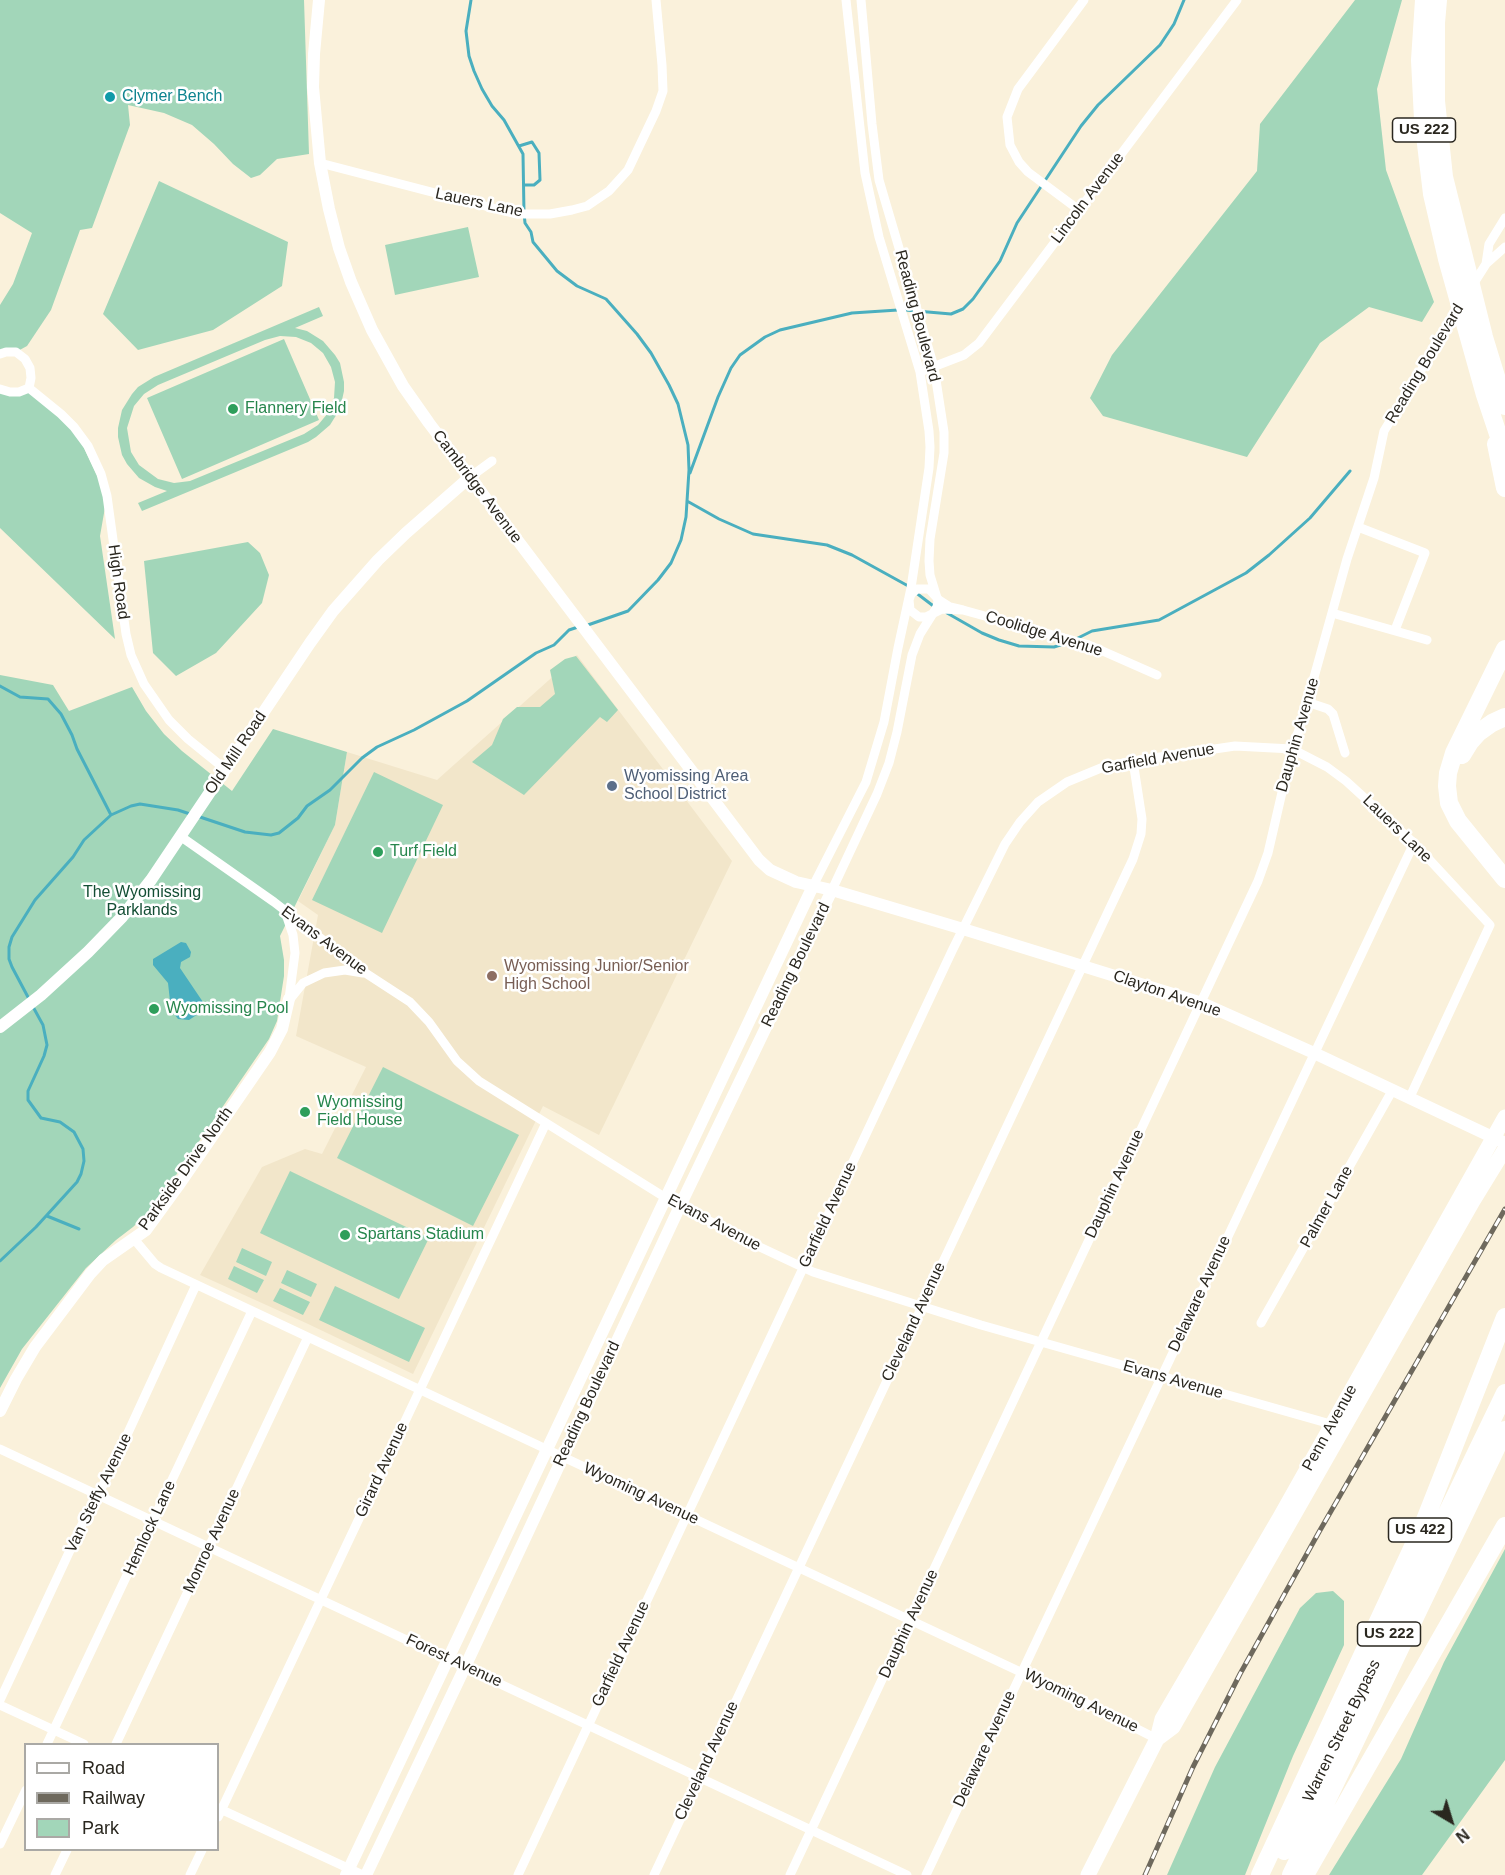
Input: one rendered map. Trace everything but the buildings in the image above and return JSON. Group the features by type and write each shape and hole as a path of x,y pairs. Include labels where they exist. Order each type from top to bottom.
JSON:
{"highway":[{"name":"US 222","path":"1424,0 1420,60 1424,128 1432,194 1473,353 1505,455"},
{"name":"US 222","path":"1438,0 1436,101 1444,177 1488,333 1505,406"},
{"path":"1488,333 1505,366"},
{"path":"1485,395 1505,488"},
{"path":"1505,649 1456,747 1447,779 1449,802 1458,821 1505,879"},
{"path":"1505,717 1485,728 1466,747 1459,761 1455,785 1465,816 1505,866"},
{"name":"US 422","path":"1260,1875 1423,1524 1505,1317"},
{"name":"Warren Street Bypass","path":"1273,1875 1505,1393"},
{"name":"Warren Street Bypass","path":"1291,1875 1505,1430"},
{"path":"1305,1875 1505,1526"}],"main road":[{"name":"Penn Avenue","path":"1088,1875 1157,1739 1173,1727 1499,1140 1505,1117"},
{"name":"Penn Avenue","path":"1338,1427 1505,1149"}],"street":[{"name":"Cambridge Avenue","path":"319,0 313,87 320,164 329,209 339,248 364,314 403,386 759,860 770,870 783,877 813,886"},
{"name":"Lauers Lane","path":"320,164 516,214 550,214 587,206 609,191 627,170 656,111 663,91 656,0"},
{"name":"Reading Boulevard","path":"348,1872 813,886 866,782 884,722 909,600 929,458 929,431 920,372 879,237 865,173 846,0"},
{"name":"Reading Boulevard","path":"364,1875 465,1667 680,1206 877,794 889,763 897,732 912,655 920,634 938,604 930,575 929,561 930,539 944,453 944,432 934,367 879,180 861,0"},
{"path":"1079,210 1028,172 1019,162 1010,145 1007,117 1018,89 1084,0"},
{"name":"Lincoln Avenue","path":"920,372 964,355 979,343 1237,0"},
{"name":"Reading Boulevard","path":"1486,264 1489,244 1505,218"},
{"name":"Reading Boulevard","path":"1376,469 1384,431 1486,264 1505,246"},
{"path":"0,354 16,352 30,368 31,378 29,388 10,392 0,389"},
{"name":"High Road","path":"29,388 74,427 88,446 101,474 107,496 126,634 131,655 144,684 169,720 225,769"},
{"path":"470,477 492,461"},
{"name":"Dauphin Avenue","path":"790,1875 1202,1003 1264,864 1292,749 1376,469"},
{"name":"Old Mill Road","path":"0,1027 38,997 88,952 122,917 151,879 319,630 345,596 406,533 470,477"},
{"path":"1358,527 1425,553 1395,630"},
{"name":"Coolidge Avenue","path":"963,610 942,609 926,617 917,616 909,608 909,600 913,592 921,588 929,589 945,604 1089,645 1157,675"},
{"path":"1332,613 1427,640"},
{"path":"1307,702 1328,709 1333,714 1345,753"},
{"name":"Garfield Avenue","path":"518,1875 963,929 1005,844 1020,822 1057,788 1101,768 1235,746 1292,749"},
{"name":"Lauers Lane","path":"1292,749 1327,767 1346,781 1414,843 1490,925 1409,1099"},
{"name":"Cleveland Avenue","path":"654,1875 1133,859 1142,834 1141,811 1133,761"},
{"name":"Evans Avenue","path":"180,836 420,1011 465,1070 479,1081 666,1198 747,1242 803,1268 922,1306 1338,1427"},
{"name":"Delaware Avenue","path":"926,1875 1414,843"},
{"name":"Clayton Avenue","path":"813,886 963,929 1202,1003 1499,1140"},
{"name":"Parkside Drive North","path":"0,1411 35,1347 103,1260 146,1230 270,1052 282,1029 289,999 295,953 285,912"},
{"path":"289,999 303,983 324,973 345,970 367,974"},
{"name":"Palmer Lane","path":"1261,1323 1392,1091"},
{"name":"Girard Avenue","path":"219,1811 546,1123"},
{"name":"Wyoming Avenue","path":"134,1239 154,1264 196,1285 910,1620 1157,1739"},
{"name":"Van Steffy Avenue","path":"0,1700 196,1285"},
{"name":"Hemlock Lane","path":"48,1743 252,1311"},
{"name":"Monroe Avenue","path":"116,1743 308,1337"},
{"name":"Forest Avenue","path":"0,1449 907,1875"},
{"path":"0,1705 82,1743"},
{"path":"0,1844 24,1795"},
{"path":"219,1811 348,1872 364,1875"},
{"path":"55,1875 67,1851"},
{"path":"190,1875 202,1851"}],"shaded area":[{"name":"Wyomissing Junior/Senior High School","path":"577,655 732,861 599,1135 543,1106 413,1374 200,1275 262,1167 305,1149 322,1154 366,1067 296,1036 318,915 298,901 335,825 347,752 437,780"}],"green space":[{"path":"0,0 304,0 309,154 277,159 260,175 251,178 192,125 164,113 128,105 130,125 92,228 80,230 51,310 27,346 16,352 0,354 0,305 13,284 32,233 0,213"},
{"path":"1355,0 1402,0 1377,89 1386,170 1434,302 1422,322 1369,307 1320,343 1247,457 1103,416 1090,398 1112,355 1257,171 1260,124"},
{"path":"159,181 288,242 282,286 213,330 138,350 103,314"},
{"path":"468,227 479,277 395,295 385,245"},
{"path":"319,307 323,316 295,328 307,331 323,341 335,355 340,363 344,391 340,409 330,425 308,442 142,511 138,503 167,491 139,478 127,464 122,455 118,428 122,410 132,394 138,387 154,377","holes":["280,336 296,337 311,343 323,353 331,367 335,382 334,398 328,413 318,425 304,434 190,481 174,483 158,479 139,465 131,452 127,428 134,406 144,394 158,385 265,340"]},
{"name":"Flannery Field","path":"284,339 319,420 182,479 147,398"},
{"path":"29,388 74,427 107,496 100,536 115,639 0,528 0,389"},
{"path":"248,542 260,553 269,575 262,603 216,653 176,676 153,653 144,561"},
{"path":"576,656 618,710 607,722 600,717 524,795 472,762 492,745 503,719 517,707 540,707 555,694 550,670 565,659"},
{"name":"The Wyomissing Parklands","path":"0,675 53,685 69,711 132,687 146,711 164,734 232,791 273,729 347,752 335,825 280,936 284,976 277,1021 269,1039 161,1197 149,1212 86,1268 22,1349 0,1388"},
{"name":"Turf Field","path":"374,772 443,805 382,933 312,900"},
{"path":"383,1067 519,1135 473,1226 337,1158"},
{"name":"Spartans Stadium","path":"290,1171 429,1238 399,1299 260,1233"},
{"path":"242,1248 272,1262 266,1276 236,1262"},
{"path":"234,1266 264,1280 257,1293 228,1279"},
{"path":"287,1270 317,1284 311,1297 281,1283"},
{"path":"335,1286 425,1328 409,1362 319,1320"},
{"path":"280,1288 310,1302 303,1315 273,1301"},
{"path":"1505,1549 1505,1760 1422,1875 1329,1875 1401,1759 1444,1662"},
{"path":"1333,1591 1344,1601 1344,1645 1293,1756 1245,1875 1167,1875 1215,1767 1300,1608 1316,1593"}],"water":[{"path":"181,942 186,943 191,952 190,957 181,962 180,968 207,1008 189,1020 178,1019 171,1010 168,983 153,965 153,959"}],"waterway":[{"path":"471,0 466,31 469,56 482,89 504,120 523,154 525,223 531,232 533,242 557,271 577,286 606,299 637,334 651,353 678,404 688,445 686,517 681,540 671,563 628,611 585,626"},
{"path":"905,310 951,314 963,309 973,299 1000,261 1017,223 1081,126 1098,105 1160,45 1174,24 1184,0"},
{"path":"519,146 532,142 539,153 540,180 534,185 524,185"},
{"path":"690,473 718,397 731,368 740,355 765,337 780,330 852,313 898,310"},
{"path":"1076,639 1092,631 1159,620 1246,573 1310,518 1350,471"},
{"path":"687,501 753,534 827,545 852,555 910,587"},
{"path":"915,592 936,608"},
{"path":"947,613 982,633 1019,646 1054,647 1070,642"},
{"path":"197,816 245,832 271,835 279,833 298,818 307,806 330,790 362,758 377,747 467,701 536,653 554,645 569,630 578,627"},
{"path":"0,686 20,697 48,699 61,714 111,815"},
{"path":"29,999 9,959 12,937 35,900 73,857 84,840 111,815 131,806 140,804 190,814"},
{"path":"0,1261 36,1227 77,1182 84,1161 83,1149 74,1132 60,1122 41,1118 28,1100 28,1091 47,1045 43,1025 32,1005"},
{"path":"47,1216 79,1229"}],"railway":[{"path":"1145,1875 1193,1767 1240,1674 1505,1209"}],"place":[{"name":"Clymer Bench","path":"110,97"},
{"name":"Flannery Field","path":"233,409"},
{"name":"Wyomissing Area School District","path":"612,786"},
{"name":"Turf Field","path":"378,852"},
{"name":"Wyomissing Junior/Senior High School","path":"492,976"},
{"name":"Wyomissing Pool","path":"154,1009"},
{"name":"Wyomissing Field House","path":"305,1112"},
{"name":"Spartans Stadium","path":"345,1235"}]}
